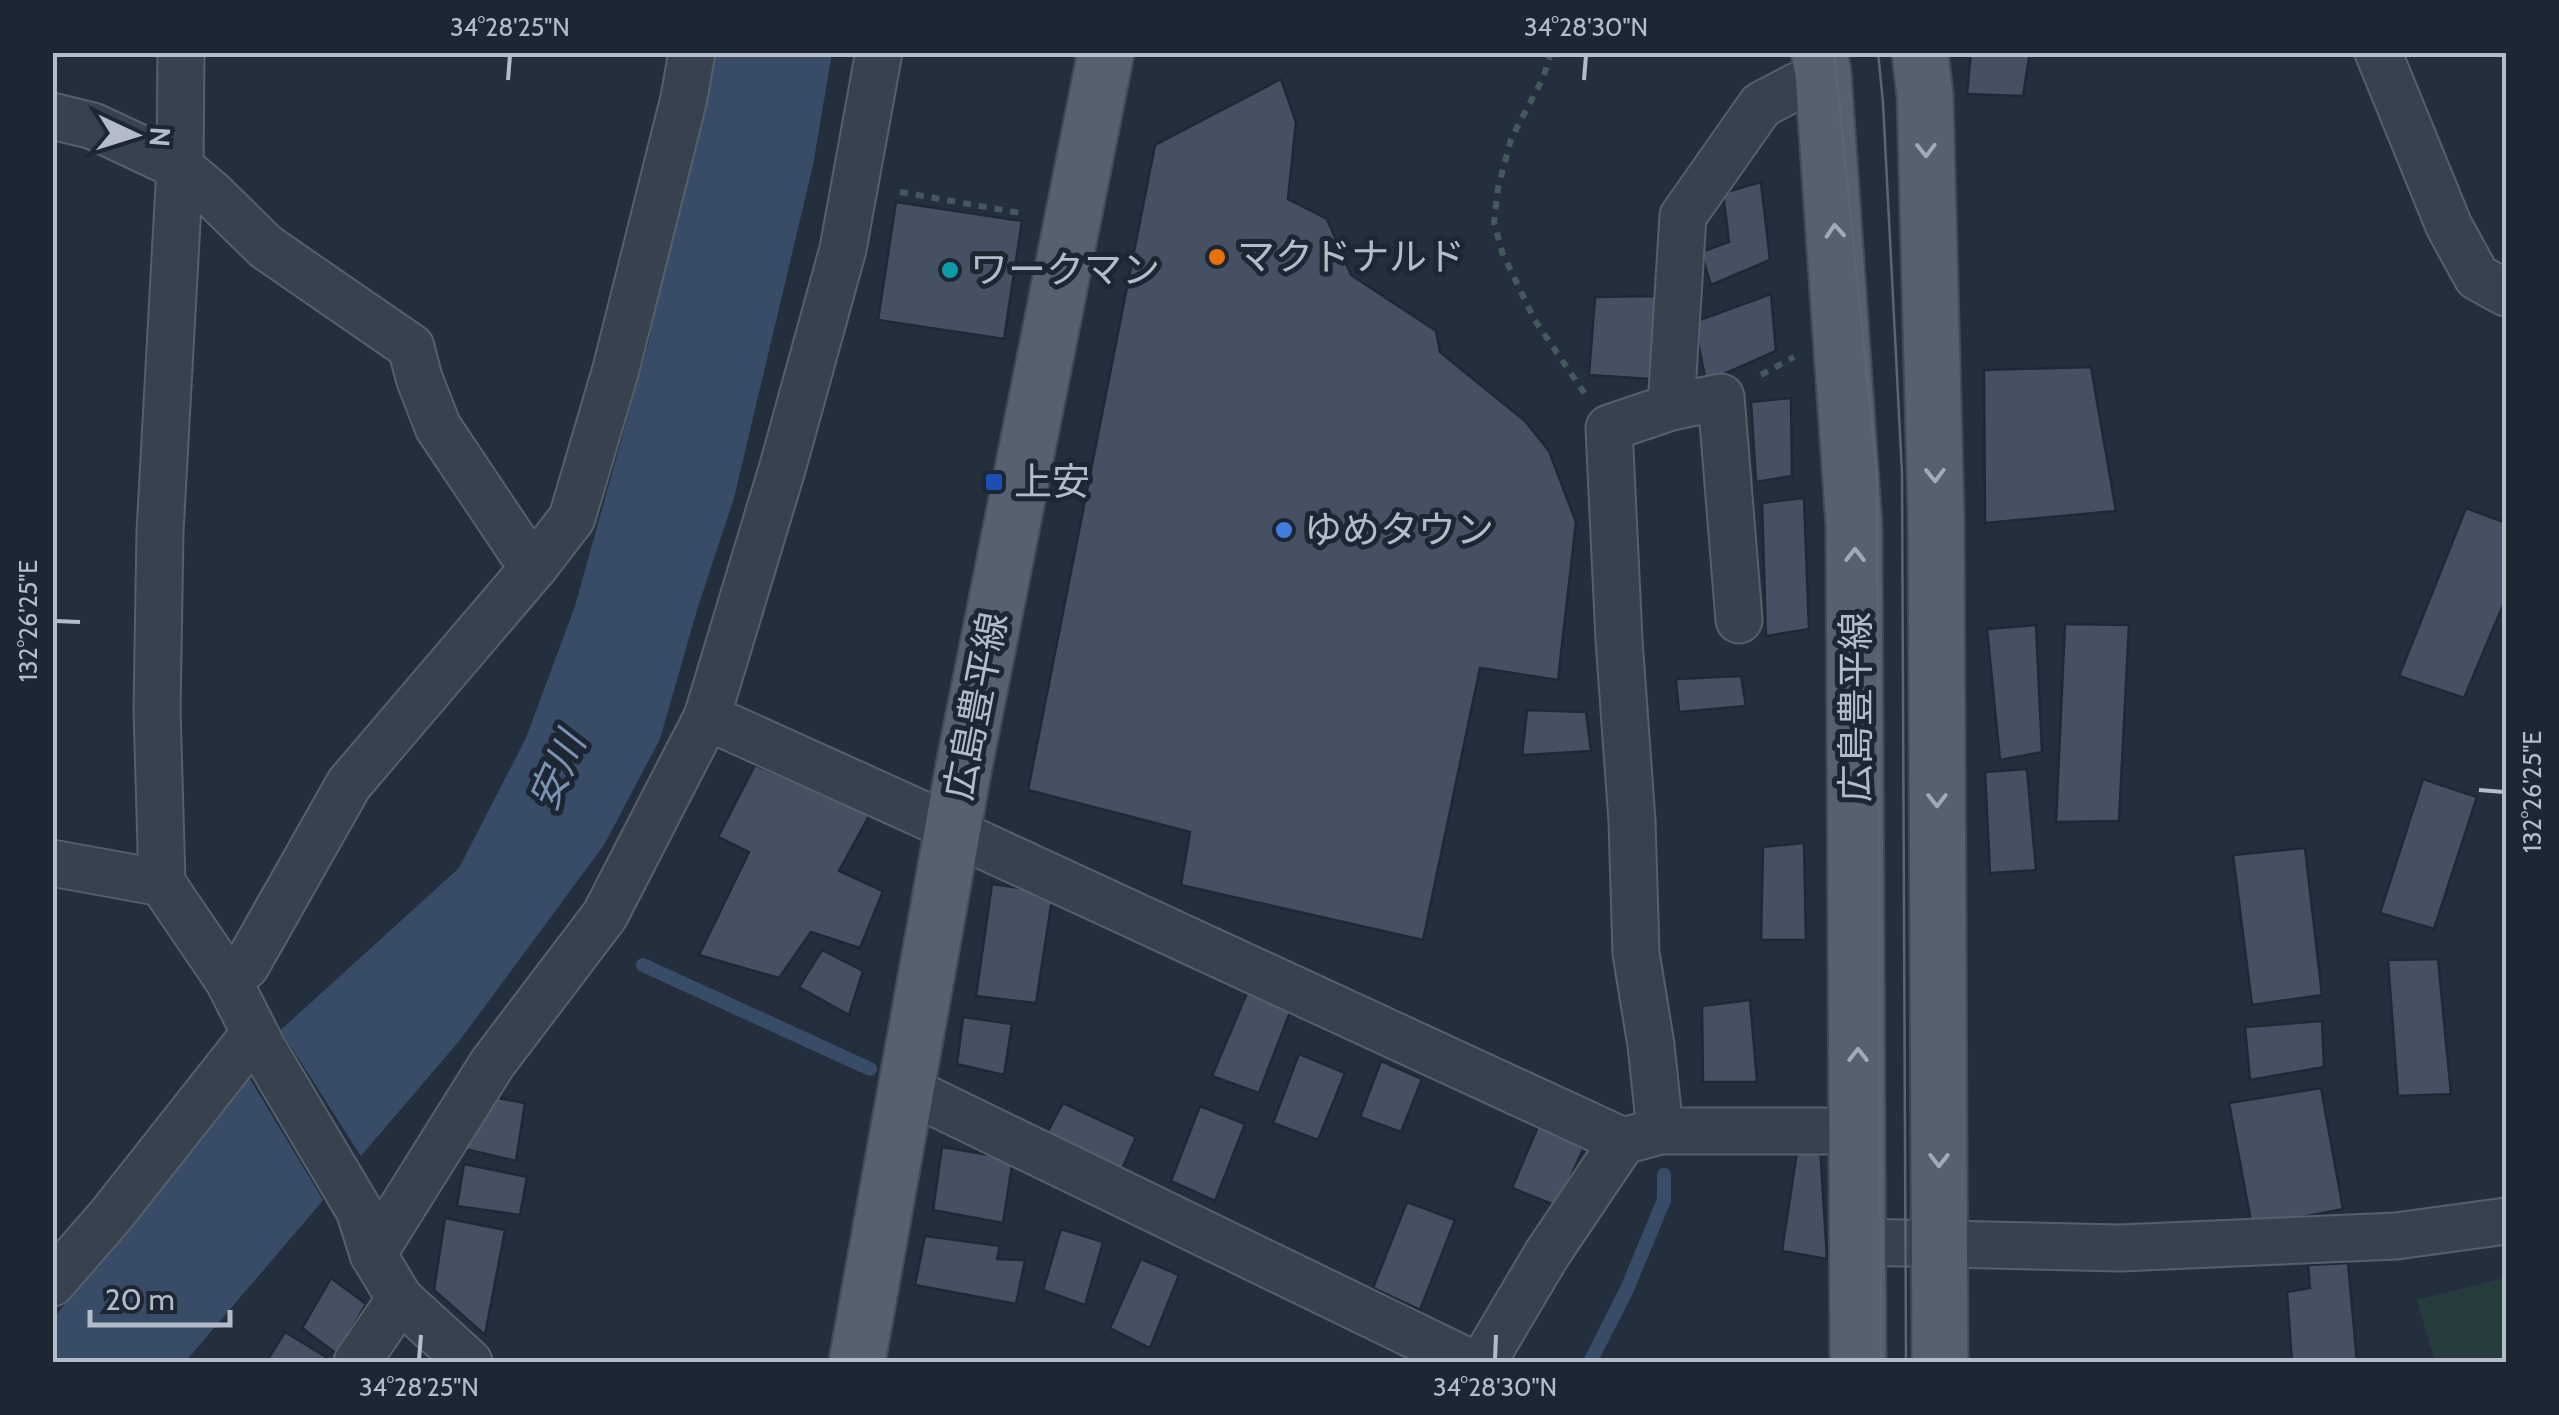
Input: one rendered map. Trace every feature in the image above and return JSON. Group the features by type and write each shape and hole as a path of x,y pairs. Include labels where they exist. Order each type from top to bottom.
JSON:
{"main road":[{"name":"広島豊平線","path":"857,1362 952,834 1106,52"},
{"path":"1920,52 1925,94 1936,515 1940,1362"},
{"name":"広島豊平線","path":"1808,69 1823,73 1854,526 1858,1362"}],"street":[{"path":"180,52 180,167 160,532 157,709 162,883 228,980 258,1040 359,1210 373,1254 400,1298 470,1362"},
{"path":"228,980 246,966 349,784 536,566 572,518 616,369 692,52"},
{"path":"373,1254 492,1064 605,915 707,717 843,248 879,52"},
{"path":"2378,52 2450,226 2477,277 2506,294"},
{"path":"1672,406 1683,216 1761,105 1808,69"},
{"path":"52,116 93,126 180,167 266,247 410,346 438,428 521,551 536,566"},
{"path":"1482,1362 1547,1254 1642,1136 1651,1045 1636,953 1609,428 1672,406 1721,397 1738,620"},
{"path":"707,717 939,822 952,834 1642,1136 1858,1131"},
{"path":"52,863 162,883"},
{"path":"52,1282 258,1040"},
{"path":"908,1087 1469,1362"},
{"path":"1856,1242 2120,1248 2396,1236 2506,1221"},
{"path":"356,1362 400,1298"}],"path":[{"path":"1551,52 1543,78 1511,139 1494,222 1502,252 1534,319 1609,428"},
{"path":"855,184 1040,217"},
{"path":"1721,397 1807,350"}],"green space":[{"path":"2506,1278 2506,1362 2435,1362 2417,1300"}],"water":[{"name":"安川","path":"709,53 832,53 813,165 734,498 660,739 604,845 460,1040 185,1362 53,1362 52,1321 262,1047 459,868 526,738 575,606 649,341"}],"pier":[{"path":"283,1034 364,1161 326,1205 247,1074"}],"building":[{"path":"1971,52 2030,52 2023,96 1967,94"},
{"path":"1281,79 1296,122 1288,199 1327,219 1351,275 1436,331 1440,352 1525,421 1549,451 1576,522 1558,680 1480,668 1423,940 1181,885 1190,832 1028,790 1155,145"},
{"path":"1761,182 1770,260 1711,285 1701,252 1729,242 1723,193"},
{"name":"ワークマン","path":"896,202 1022,221 1004,339 878,320"},
{"path":"1771,294 1776,351 1706,382 1694,322"},
{"path":"1657,296 1651,379 1589,375 1595,297"},
{"path":"2091,367 2116,511 1985,523 1984,370"},
{"path":"1791,398 1792,476 1756,482 1751,402"},
{"path":"1804,498 1809,629 1766,636 1762,503"},
{"path":"2466,508 2506,523 2506,598 2464,698 2399,676"},
{"path":"2065,624 2129,625 2119,821 2056,822"},
{"path":"2036,625 2042,752 2000,760 1987,629"},
{"path":"1741,676 1746,706 1679,712 1676,679"},
{"path":"1527,710 1586,712 1591,751 1522,755"},
{"path":"755,765 870,814 839,871 883,891 860,948 811,932 779,978 699,955 749,852 718,837"},
{"path":"2027,769 2036,870 1990,873 1985,772"},
{"path":"2423,779 2477,797 2434,929 2380,913"},
{"path":"1804,843 1806,940 1761,940 1763,847"},
{"path":"2305,848 2322,995 2252,1005 2233,855"},
{"path":"992,884 1053,893 1036,1003 976,996"},
{"path":"822,950 863,971 849,1015 799,987"},
{"path":"2438,959 2451,1094 2398,1096 2388,960"},
{"path":"1247,993 1290,1012 1259,1093 1212,1076"},
{"path":"1750,1000 1757,1082 1703,1082 1702,1006"},
{"path":"963,1017 1012,1024 1004,1075 957,1064"},
{"path":"2322,1021 2324,1067 2250,1080 2245,1027"},
{"path":"1299,1054 1345,1073 1318,1140 1273,1123"},
{"path":"1381,1061 1422,1079 1401,1132 1360,1117"},
{"path":"2321,1088 2343,1209 2252,1227 2229,1103"},
{"path":"492,1097 525,1103 516,1161 465,1149"},
{"path":"1063,1103 1136,1137 1117,1181 1046,1135"},
{"path":"1200,1106 1245,1124 1215,1201 1171,1181"},
{"path":"1539,1124 1586,1143 1557,1206 1512,1188"},
{"path":"1798,1145 1820,1145 1827,1259 1782,1251"},
{"path":"942,1147 1013,1159 1003,1223 933,1210"},
{"path":"464,1164 527,1177 520,1215 457,1206"},
{"path":"1407,1202 1455,1220 1420,1310 1373,1288"},
{"path":"445,1218 505,1230 485,1335 434,1290"},
{"path":"1061,1229 1103,1242 1085,1305 1043,1290"},
{"path":"925,1236 1000,1246 997,1259 1025,1260 1016,1304 915,1285"},
{"path":"1141,1259 1179,1275 1150,1348 1110,1328"},
{"path":"2348,1263 2357,1362 2292,1362 2287,1292 2310,1288 2308,1265"},
{"path":"331,1278 366,1304 337,1354 302,1328"},
{"path":"285,1332 326,1357 323,1362 266,1362"}],"waterway":[{"path":"643,965 870,1069"},
{"path":"1590,1362 1627,1289 1664,1200 1664,1175"}],"tram line":[{"path":"1834,52 1877,474 1881,1362"},
{"path":"1878,52 1902,473 1906,1362"}],"place":[{"name":"マクドナルド","path":"1217,257"},
{"name":"ワークマン","path":"950,270"},
{"name":"上安","path":"994,482"},
{"name":"ゆめタウン","path":"1284,530"}]}
